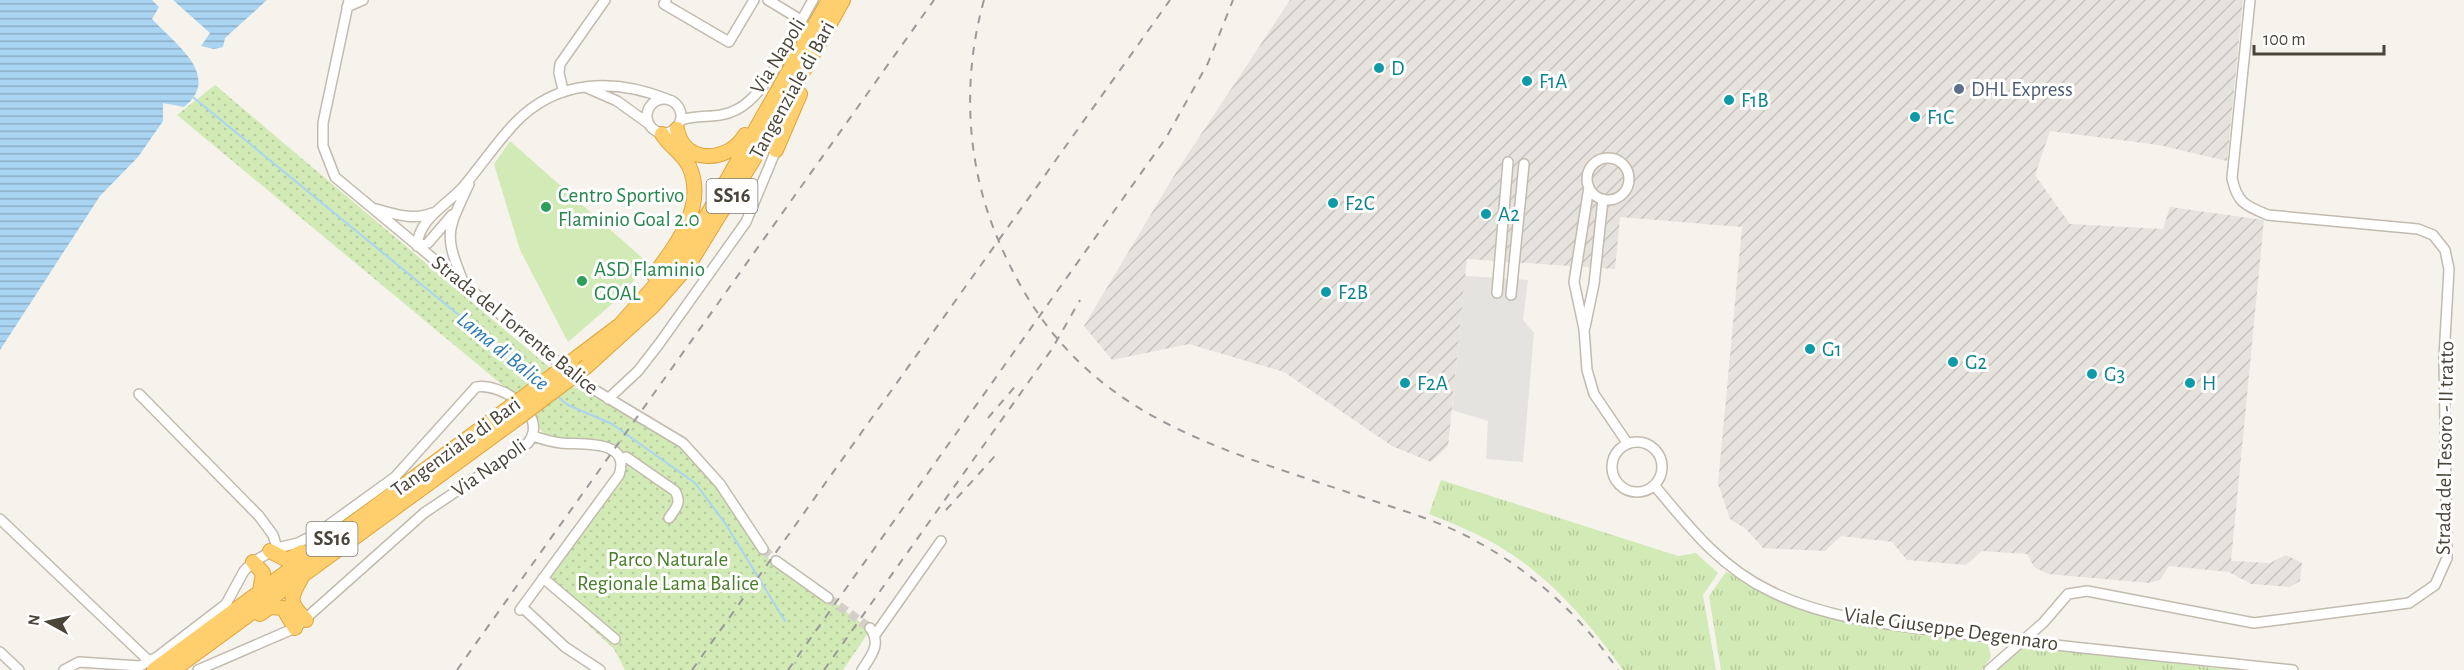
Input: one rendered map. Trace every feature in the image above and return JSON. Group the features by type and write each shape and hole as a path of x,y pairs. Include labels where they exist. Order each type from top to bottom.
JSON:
{"highway":[{"name":"Tangenziale di Bari","path":"173,670 303,575 514,413 571,362 620,325 676,262 709,212 829,0"},
{"name":"Tangenziale di Bari","path":"152,666 332,538 514,413 587,366 670,288 702,245 843,0"},
{"path":"776,150 792,109 817,62 835,14"},
{"path":"679,124 683,146 700,155 720,156 740,145 795,47 812,30"},
{"path":"635,309 652,277 684,232 692,210 694,193 689,167 662,134"},
{"path":"273,549 282,559 292,559 319,539 332,538"},
{"path":"253,562 263,573 260,591"},
{"path":"301,624 292,600 303,575"},
{"path":"226,631 243,626 270,607 276,606 301,624"}],"street":[{"path":"348,3 363,0"},
{"path":"562,90 560,64 605,0"},
{"path":"666,0 664,4 729,42 753,0"},
{"path":"768,0 801,20"},
{"name":"Via Napoli","path":"679,124 704,116 721,116 737,110 751,99 764,84 813,0"},
{"name":"Strada del Tesoro - II tratto","path":"2019,641 2043,623 2068,594 2087,591 2254,623 2409,603 2435,585 2447,558 2444,357 2449,270 2445,250 2433,235 2418,229 2268,215 2247,207 2235,194 2232,178 2250,0"},
{"name":"Strada del Torrente Balice","path":"348,3 323,123 323,146 335,177 556,363 608,399 683,443 720,484 763,549"},
{"path":"474,175 457,208 428,243 417,246 418,232 474,175 516,122 532,108 562,90 617,85 645,91 704,116"},
{"path":"585,87 617,101 662,134 679,124 677,104"},
{"path":"649,124 649,108 656,101 667,99"},
{"path":"608,399 638,371 746,222 776,150"},
{"path":"1589,187 1603,199 1614,199 1626,190 1630,179 1622,163 1606,158 1594,164 1588,175 1589,187 1574,282 1584,329 1587,370 1594,394 1628,444"},
{"path":"1497,293 1508,162"},
{"path":"1511,295 1524,164"},
{"path":"1584,329 1594,284 1603,199"},
{"path":"373,208 405,217 423,217 437,211"},
{"path":"457,208 448,242 465,286"},
{"name":"Via Napoli","path":"198,670 301,624 424,513 515,452 533,436 534,420 524,407 494,387 476,387 395,477 319,532 298,543 273,549 253,562"},
{"path":"139,394 259,516 273,535 273,549"},
{"path":"533,436 560,443 600,445 616,453 621,459 620,475 521,608 565,647 600,670"},
{"path":"1642,443 1658,454 1662,467 1654,485 1647,490 1632,491 1619,484 1614,477 1613,461 1616,454 1628,444 1642,443"},
{"path":"621,459 626,457 675,491 679,498 678,506 669,518"},
{"name":"Viale Giuseppe Degennaro","path":"1654,485 1708,549 1728,567 1770,591 1810,607 2019,641 2293,670"},
{"path":"0,519 152,666"},
{"path":"862,670 875,650 873,632 941,541"},
{"path":"776,561 828,598"},
{"path":"64,670 79,662 152,666 219,610 253,562"},
{"path":"543,578 615,639"},
{"path":"1989,670 2019,641"},
{"path":"0,652 20,670"}],"shaded area":[{"path":"1290,0 2243,0 2227,161 2159,145 2050,131 2035,175 2070,224 2163,229 2170,207 2264,220 2231,561 2270,563 2286,555 2302,563 2300,581 2290,587 2251,584 2229,572 2169,566 2160,580 2149,583 2048,574 2034,567 2027,554 1982,551 1966,565 1907,560 1892,542 1841,536 1825,551 1763,548 1746,529 1730,519 1718,484 1742,227 1620,217 1615,269 1467,259 1448,446 1431,462 1392,446 1284,372 1189,344 1112,360 1084,326 1178,169"},
{"path":"1465,276 1528,280 1523,320 1534,333 1523,462 1486,459 1488,421 1452,410"}],"green space":[{"name":"Parco Naturale Regionale Lama Balice","path":"215,85 569,384 671,437 704,466 746,519 766,556 775,564 812,585 870,630 843,670 625,670 614,649 541,581 614,480 619,461 597,448 552,444 511,392 177,115"},
{"name":"Centro Sportivo Flaminio Goal 2.0","path":"510,141 648,263 620,297 568,342 520,250 494,164"},
{"path":"1441,480 1678,556 1696,553 1718,573 1703,595 1716,670 1623,670 1595,633 1546,581 1488,540 1429,514"},
{"path":"1726,572 1828,618 1988,644 1991,657 1982,670 1721,670 1709,596"},
{"path":"2028,647 2232,670 1996,670 2020,649"}],"water":[{"path":"0,0 152,0 159,7 152,19 191,60 197,72 199,84 195,95 184,107 163,103 163,121 138,157 100,196 0,350"},
{"path":"173,0 267,0 225,38 223,47 214,49 201,46 210,33"}],"waterway":[{"name":"Lama di Balice","path":"194,98 538,380"},
{"name":"Lama di Balice","path":"556,395 568,405 612,424 695,483 725,523 785,621"}],"tunnel":[{"path":"763,549 776,561"},
{"path":"828,598 870,628"}],"railway":[{"path":"457,670 934,0"},
{"path":"984,0 972,60 970,90 973,150 979,180 997,237 1027,296 1061,343 1100,381 1144,411 1192,436 1244,457 1432,521 1495,552 1554,596 1588,631 1618,670"},
{"path":"692,670 1170,0"},
{"path":"788,670 1166,138 1208,63 1233,0"},
{"path":"824,670 1052,349 1080,300"},
{"path":"988,418 1019,382"},
{"path":"946,510 995,456"}],"place":[{"name":"D","path":"1379,68"},
{"name":"F1A","path":"1527,81"},
{"name":"DHL Express","path":"1959,89"},
{"name":"F1B","path":"1729,100"},
{"name":"F1C","path":"1915,117"},
{"name":"F2C","path":"1333,203"},
{"name":"Centro Sportivo Flaminio Goal 2.0","path":"546,207"},
{"name":"A2","path":"1486,214"},
{"name":"ASD Flaminio GOAL","path":"582,281"},
{"name":"F2B","path":"1326,292"},
{"name":"G1","path":"1810,349"},
{"name":"G2","path":"1953,362"},
{"name":"G3","path":"2092,374"},
{"name":"F2A","path":"1405,383"},
{"name":"H","path":"2190,383"}]}
